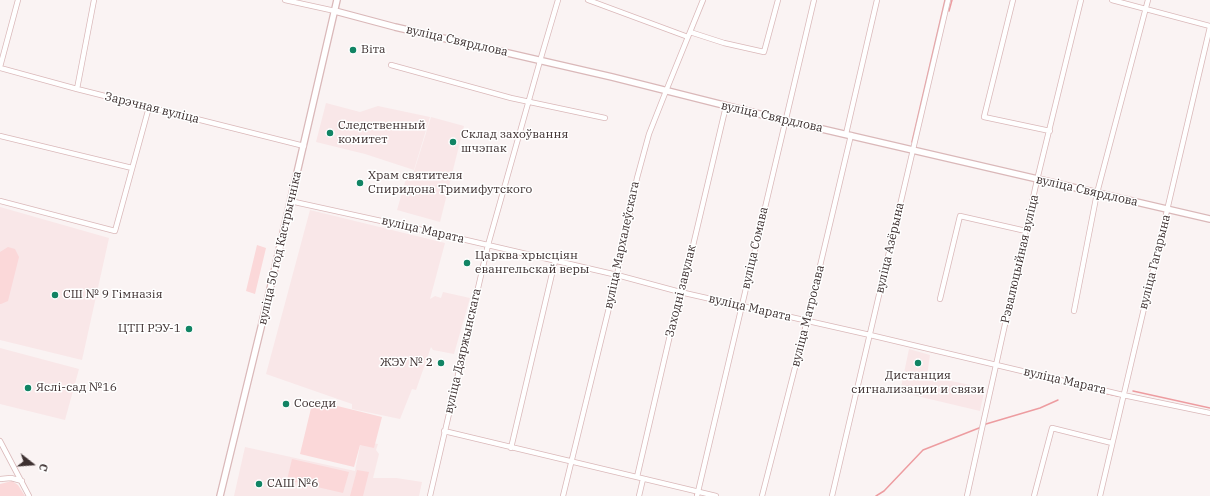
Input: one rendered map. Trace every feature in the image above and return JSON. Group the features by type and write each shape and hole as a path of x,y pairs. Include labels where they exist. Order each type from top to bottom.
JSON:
{"main road":[{"name":"вуліца 50 год Кастрычніка","path":"220,496 304,146 337,0"},
{"name":"вуліца Свярдлова","path":"334,11 726,106 1210,220"}],"street":[{"path":"0,68 18,0"},
{"path":"77,89 94,0"},
{"path":"285,0 334,11"},
{"name":"вуліца Дзяржынскага","path":"430,496 488,245 558,0"},
{"path":"588,0 688,37"},
{"name":"вуліца Мархалеўскага","path":"563,496 617,275 637,178 649,134 703,0"},
{"path":"690,32 724,43 764,52 778,0"},
{"name":"вуліца Сомава","path":"698,494 814,0"},
{"name":"вуліца Матросава","path":"762,496 807,321 877,0"},
{"name":"вуліца Азёрына","path":"832,496 948,0"},
{"path":"1013,0 984,117 1050,131"},
{"name":"Рэвалюцыйная вуліца","path":"967,496 1026,231 1081,0"},
{"path":"1112,0 1210,26"},
{"path":"1074,311 1097,193 1148,0"},
{"name":"вуліца Гагарына","path":"1100,496 1210,26"},
{"path":"391,65 528,102 605,118"},
{"name":"Зарэчная вуліца","path":"0,68 77,89 304,146"},
{"name":"Заходні завулак","path":"637,477 680,292 726,106"},
{"path":"0,201 115,231 149,107"},
{"path":"0,136 132,168"},
{"name":"вуліца Марата","path":"290,201 488,245 617,275 680,292 1210,413"},
{"path":"940,299 960,216 1026,231"},
{"path":"511,448 555,261"},
{"path":"1034,496 1052,428 1112,443"},
{"path":"444,431 637,477 698,494 716,496"},
{"path":"0,441 29,496"},
{"path":"0,479 10,478 22,481"},
{"path":"639,496 643,479"}],"shaded area":[{"path":"326,103 360,112 378,106 430,117 414,170 365,154 316,142"},
{"path":"431,117 464,126 440,222 397,210 406,179 411,181"},
{"path":"0,207 109,238 82,360 0,340"},
{"path":"310,210 445,243 430,299 435,296 441,298 443,292 470,298 454,354 433,350 431,347 416,390 412,389 400,419 352,409 352,404 266,374"},
{"path":"257,245 266,248 255,294 246,291"},
{"path":"8,247 15,249 19,257 8,301 0,304 0,252"},
{"path":"0,348 79,369 65,420 0,404"},
{"path":"909,349 930,355 927,376 985,388 980,411 900,392"},
{"path":"313,400 382,417 374,448 360,445 354,467 300,454"},
{"path":"361,441 378,444 376,450 379,454 373,478 396,478 422,482 419,496 234,496 245,447 355,471"},
{"path":"292,459 349,472 343,493 287,480"},
{"path":"357,470 369,472 363,496 350,496"},
{"path":"12,481 18,485 25,496 0,496 0,484"}],"waterway":[{"path":"912,142 945,0"},
{"path":"949,11 952,0"},
{"path":"1070,386 1118,396"},
{"path":"1133,391 1210,408"},
{"path":"986,424 1040,408 1058,400"},
{"path":"876,496 884,491 923,450 979,428"}],"place":[{"name":"Віта","path":"353,50"},
{"name":"Следственный комитет","path":"330,133"},
{"name":"Склад захоўвання шчэпак","path":"453,142"},
{"name":"Храм святителя Спиридона Тримифутского","path":"360,183"},
{"name":"Царква хрысціян евангельскай веры","path":"467,263"},
{"name":"СШ № 9 Гімназія","path":"55,295"},
{"name":"ЦТП РЭУ-1","path":"189,329"},
{"name":"ЖЭУ № 2","path":"441,363"},
{"name":"Дистанция сигнализации и связи","path":"918,363"},
{"name":"Яслі-сад №16","path":"28,388"},
{"name":"Соседи","path":"286,404"},
{"name":"САШ №6","path":"259,484"}]}
